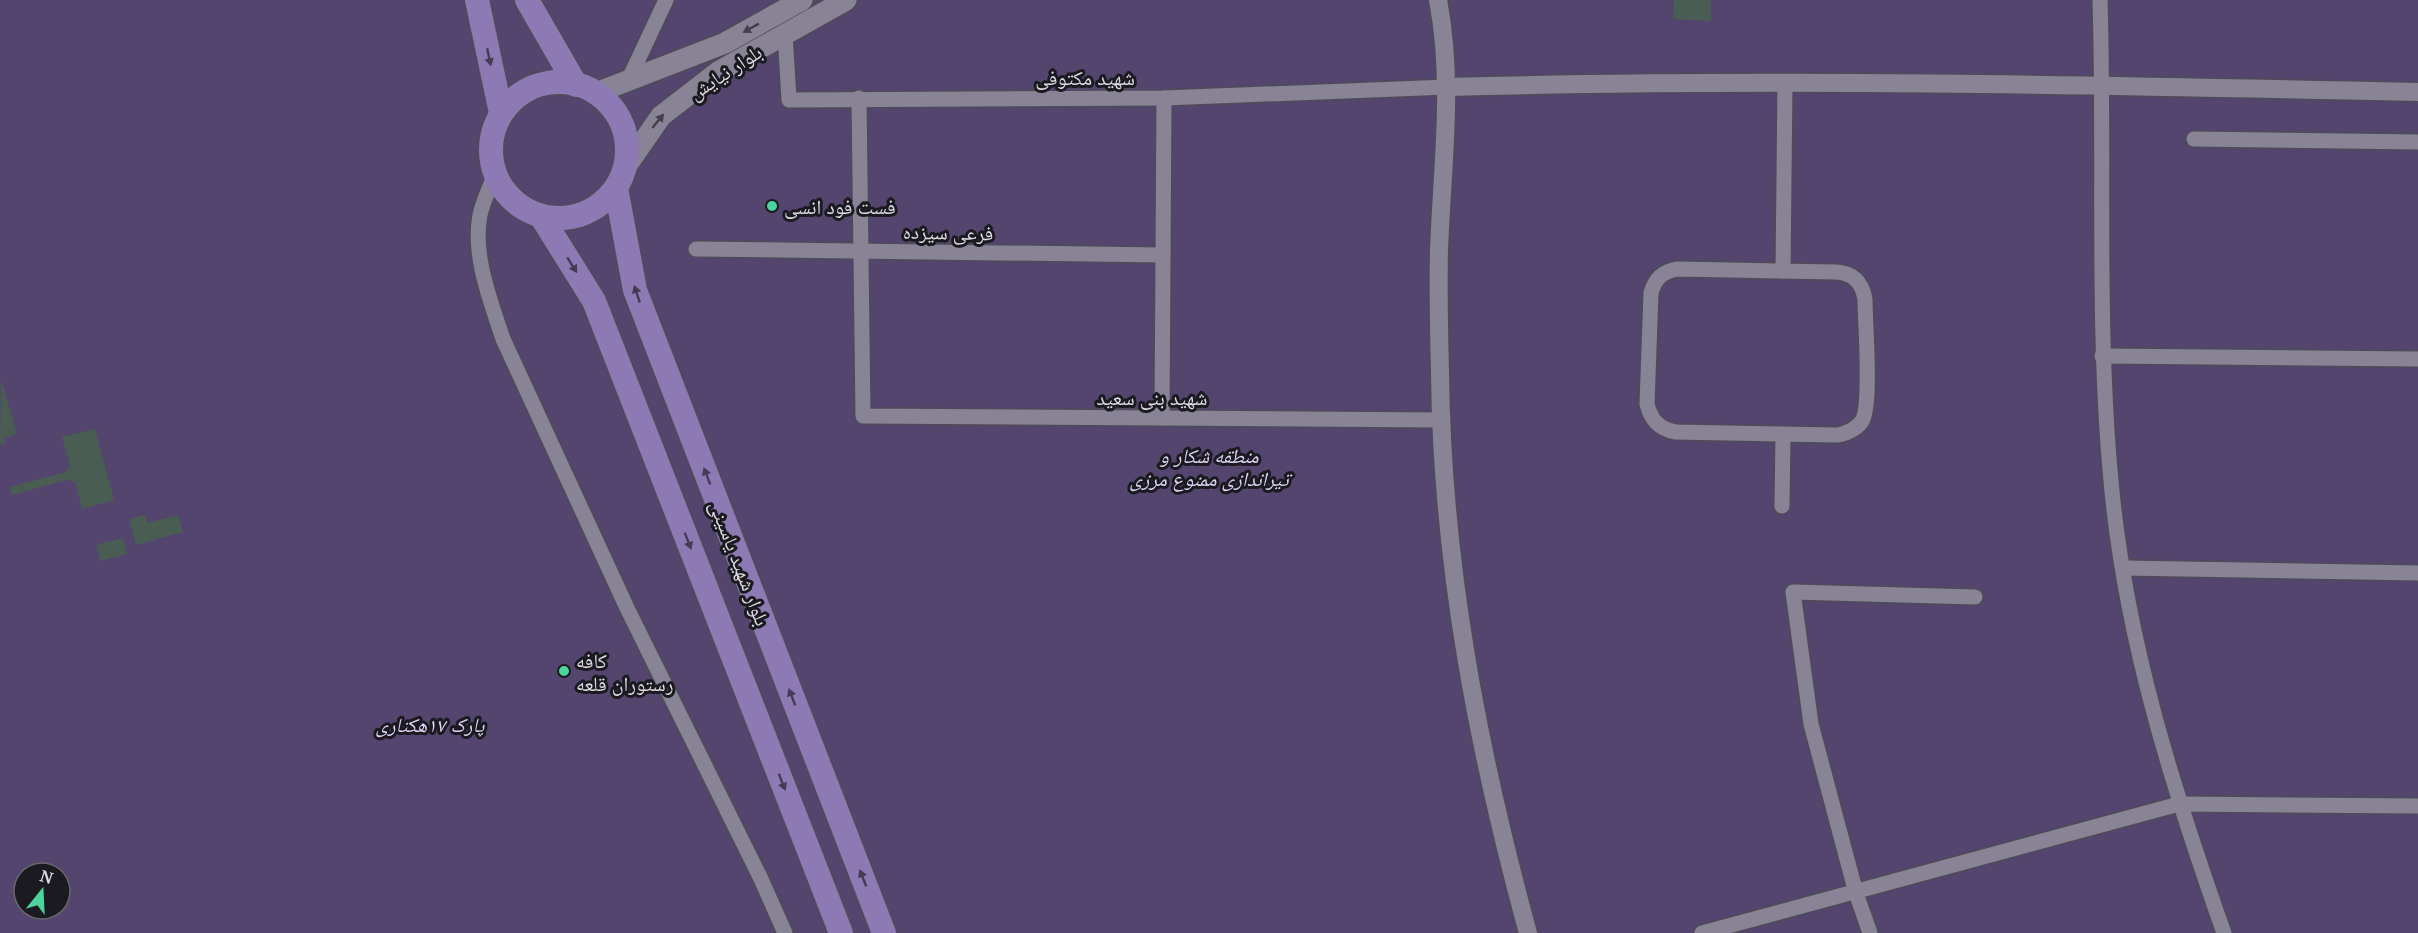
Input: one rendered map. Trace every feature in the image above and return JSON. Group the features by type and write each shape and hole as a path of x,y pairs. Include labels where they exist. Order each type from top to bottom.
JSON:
{"main road":[{"path":"477,0 501,113"},
{"path":"526,0 586,89 612,108 623,126 627,147 620,178 602,203 583,214 562,218 541,216 521,207 506,193 495,174 490,154 493,133 501,113 516,97 534,87 555,82 586,89"},
{"name":"بلوار نیایش","path":"586,89 628,81 726,42 802,0"},
{"name":"بلوار نیایش","path":"620,178 661,116 718,72 846,0"},
{"name":"بلوار شهید یاسینی","path":"620,178 635,290 884,933"},
{"name":"بلوار شهید یاسینی","path":"541,216 594,301 842,933"}],"street":[{"path":"628,81 666,0"},
{"path":"1438,0 1448,87 1439,252 1441,420 1447,520 1467,670 1500,830 1528,933"},
{"path":"2100,0 2102,356 2111,483 2123,568 2145,683 2179,804 2224,933"},
{"name":"شهید مکتوفی","path":"785,33 789,100 859,98 1164,99 1448,87"},
{"path":"1448,87 1608,82 2102,85 2418,92"},
{"path":"1783,271 1785,83"},
{"path":"859,98 862,252"},
{"path":"1162,418 1164,99"},
{"path":"2194,139 2418,142"},
{"path":"495,174 480,214 478,240 490,298 503,339 627,608 761,879 785,933"},
{"name":"فرعی سیزده","path":"696,249 1163,255"},
{"name":"شهید بنی سعید","path":"862,252 863,416 1441,420"},
{"path":"1678,269 1783,271 1845,272 1860,282 1865,299 1867,403 1862,421 1847,433 1783,434 1667,430 1653,420 1647,404 1651,293 1657,279 1663,273 1678,269"},
{"path":"2102,356 2418,359"},
{"path":"1782,506 1783,434"},
{"path":"2123,568 2418,573"},
{"path":"1870,933 1856,893 1811,724 1793,592 1975,597"},
{"path":"1702,933 2179,804 2418,806"}],"green space":[{"name":"منطقه شکار و تیراندازی ممنوع مرزی","path":"0,0 2418,0 2418,933 0,933"}],"building":[{"path":"1674,0 1711,0 1711,21 1673,19"},
{"path":"1,379 17,434 4,438 6,444 0,445"},
{"path":"95,429 114,500 82,509 75,482 67,480 12,495 10,487 66,472 70,465 62,437"},
{"path":"145,515 147,523 178,515 183,532 136,545 129,519"},
{"path":"123,538 127,554 100,561 96,545"}],"place":[{"name":"فست فود انسی","path":"772,206"},
{"name":"کافه رستوران قلعه","path":"564,671"}],"park label":[{"name":"پارک ۱۷هکتاری","path":"430,724"}]}
